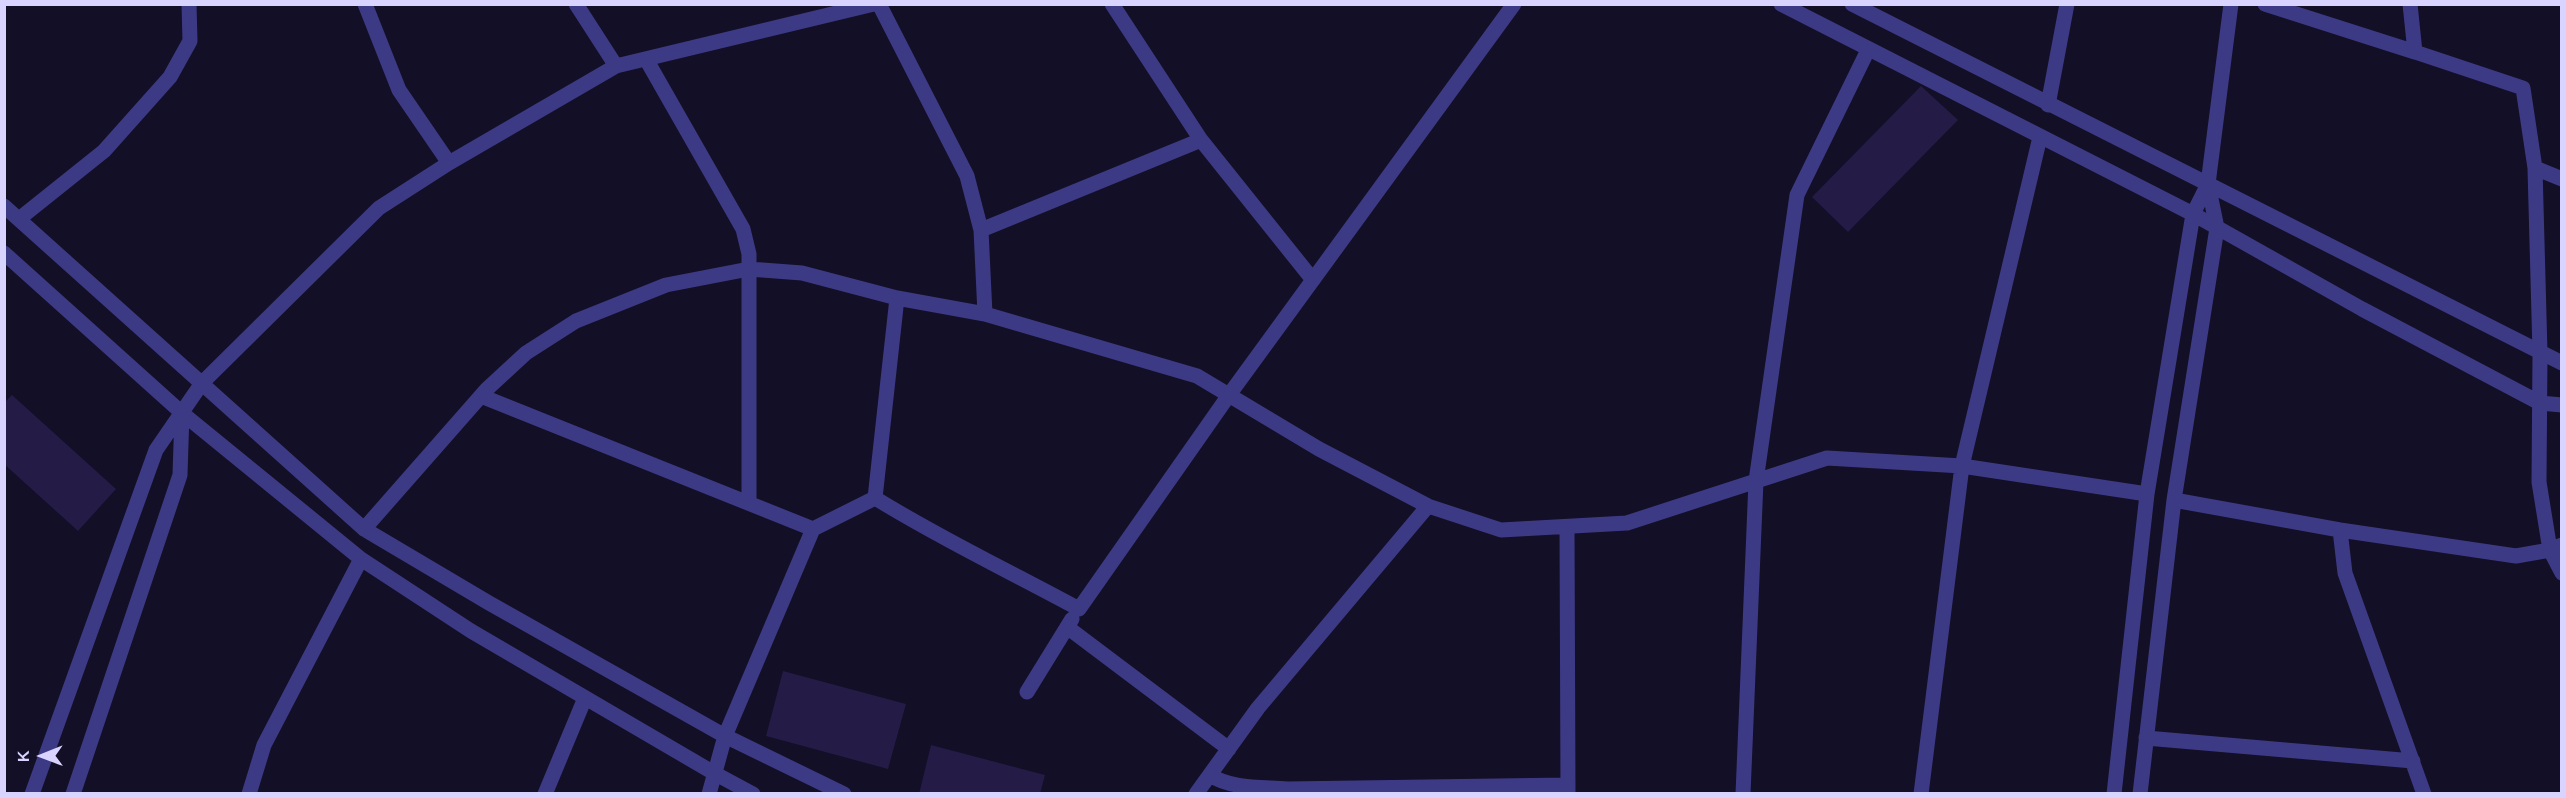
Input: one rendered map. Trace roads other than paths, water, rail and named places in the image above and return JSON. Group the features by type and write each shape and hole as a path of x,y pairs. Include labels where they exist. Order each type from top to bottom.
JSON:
{"street":[{"path":"19,219 104,151 170,77 190,41 189,4"},
{"path":"365,4 399,90 449,164"},
{"path":"576,4 616,66"},
{"path":"32,794 156,450 202,383 379,208 616,66 873,4"},
{"path":"879,4 967,176 981,230 985,314"},
{"path":"1112,4 1201,140 1313,280"},
{"path":"1027,692 1079,609 1229,395 1514,4"},
{"path":"1781,4 2193,214 2362,309 2540,402 2562,405"},
{"path":"1852,4 2562,363"},
{"path":"2048,105 2067,4"},
{"path":"2140,794 2174,500 2217,228 2208,184 2231,4"},
{"path":"2265,4 2523,88 2535,168 2540,353 2539,482 2562,573"},
{"path":"2410,4 2415,52"},
{"path":"1743,794 1756,481 1797,195 1868,50"},
{"path":"646,59 743,229 749,269 749,503"},
{"path":"1921,794 1962,466 2040,137"},
{"path":"981,230 1201,140"},
{"path":"2535,168 2562,179"},
{"path":"2114,794 2147,494 2193,214 2208,184"},
{"path":"4,207 364,529 725,736 844,794"},
{"path":"4,253 182,413 361,559 471,631 714,774 753,794"},
{"path":"364,529 480,396 526,353 576,321 666,285 749,269 802,273 897,298 985,314 1197,376 1319,449 1428,506 1502,530 1627,523 1827,458 1962,466 2147,494"},
{"path":"875,498 897,298"},
{"path":"480,396 813,529"},
{"path":"73,794 180,475 182,413"},
{"path":"708,794 725,736 813,529 875,498"},
{"path":"875,498 931,532 986,558 1079,609"},
{"path":"2174,500 2340,530 2516,556 2556,548"},
{"path":"1196,794 1258,708 1428,506"},
{"path":"1209,774 1218,780 1244,786 1287,789 1568,789 1567,527"},
{"path":"2340,530 2345,573 2424,794"},
{"path":"249,794 264,745 361,559"},
{"path":"1067,627 1229,748"},
{"path":"545,794 585,698"},
{"path":"2146,738 2413,760"}]}
